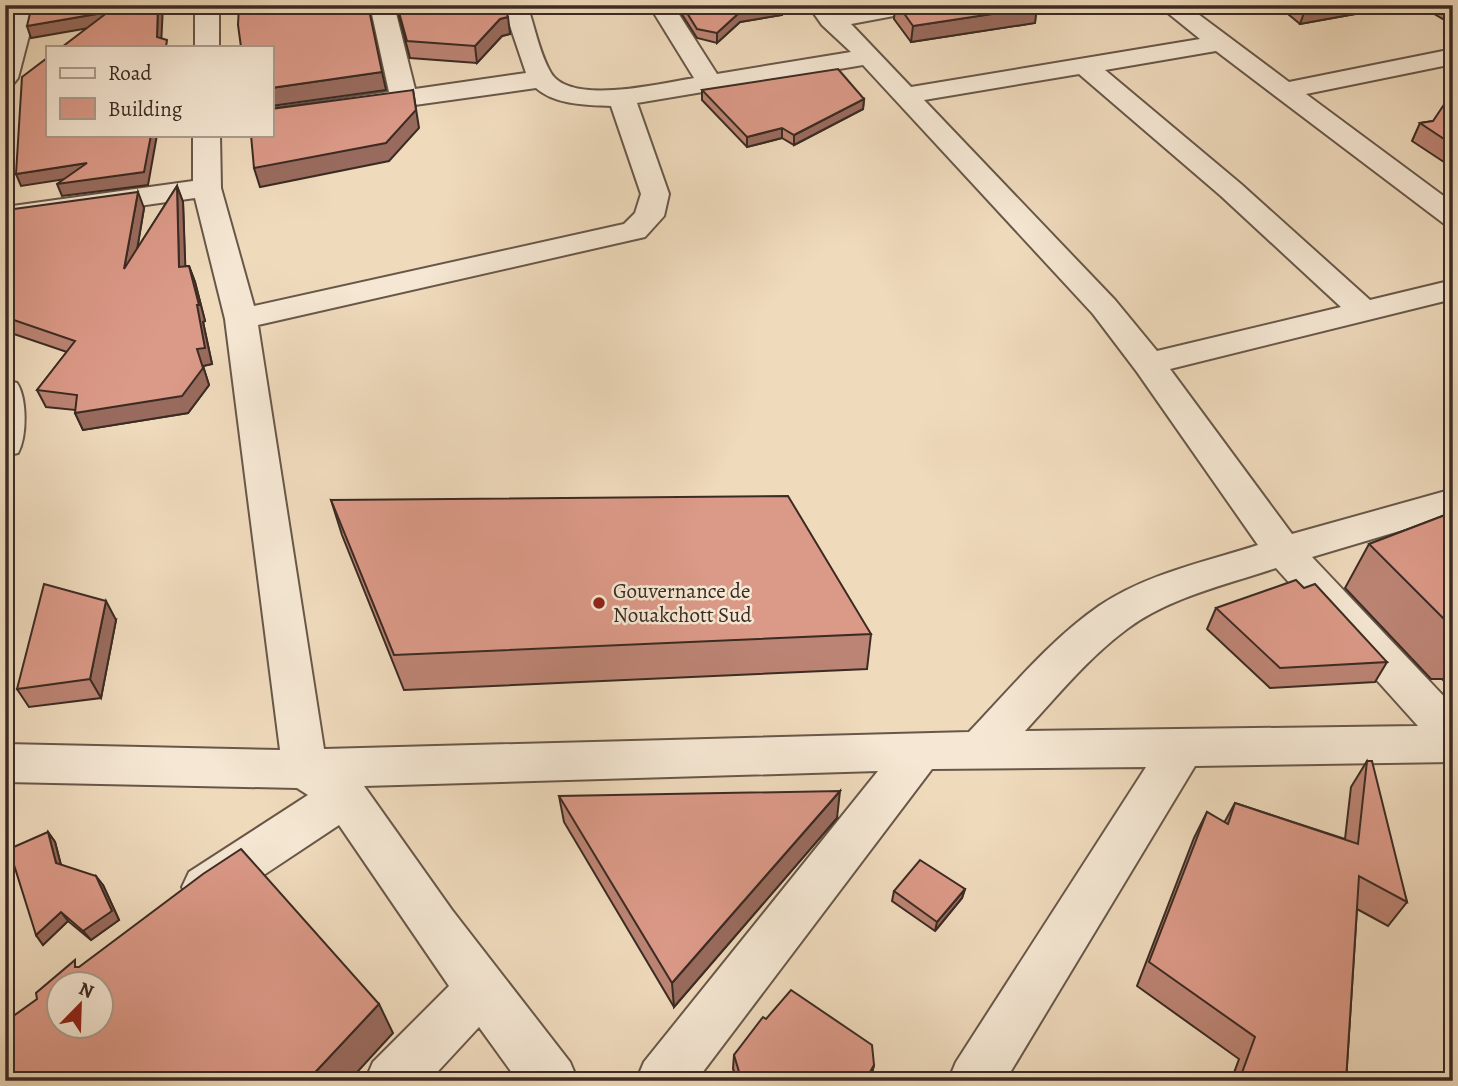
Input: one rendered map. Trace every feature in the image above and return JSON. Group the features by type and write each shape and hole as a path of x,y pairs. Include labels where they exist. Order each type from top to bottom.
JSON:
{"street":[{"path":"5,78 25,5"},
{"path":"207,5 207,46"},
{"path":"382,5 404,99"},
{"path":"515,5 542,79 558,90 584,96 622,98 867,57"},
{"path":"661,5 711,85"},
{"path":"825,13 915,5"},
{"path":"1170,5 1453,217"},
{"path":"825,13 1104,307 1149,364 1283,551 1453,736"},
{"path":"904,96 1221,43"},
{"path":"1284,91 1453,56"},
{"path":"1085,66 1231,190 1364,311"},
{"path":"273,117 542,79"},
{"path":"242,319 634,231 649,216 655,194 622,98"},
{"path":"207,136 207,188 242,319 305,769 345,796 435,926 551,1081"},
{"path":"5,216 207,188"},
{"path":"1149,364 1453,289"},
{"path":"5,391 5,444"},
{"path":"978,752 1068,656 1114,617 1164,590 1283,551 1453,502"},
{"path":"5,763 305,769 920,751 1453,744"},
{"path":"975,1081 1184,747"},
{"path":"663,1081 920,751"},
{"path":"171,913 345,796"},
{"path":"392,1081 482,989"}],"building":[{"path":"32,5 158,5 157,37 167,40 166,46 63,46 108,12 27,26"},
{"path":"239,5 368,5 382,72 273,88 273,46 241,46"},
{"path":"397,5 504,5 508,17 500,19 475,46 407,41"},
{"path":"682,5 782,6 740,12 717,33 697,29"},
{"path":"898,5 1036,5 1037,7 913,26"},
{"path":"1299,5 1331,5 1305,10"},
{"path":"46,59 46,136 151,136 144,172 57,184 87,163 16,174 22,77"},
{"path":"838,69 864,99 794,135 782,128 747,137 702,90"},
{"path":"413,90 416,110 386,143 254,168 251,136 273,136 273,109"},
{"path":"1445,103 1453,108 1453,145 1420,123 1433,121"},
{"path":"177,186 179,267 189,266 199,305 205,348 197,349 203,368 182,396 75,413 77,395 37,390 75,341 5,317 5,215 14,209 138,192 124,269"},
{"name":"Gouvernance de Nouakchott Sud","path":"788,496 871,634 394,655 331,500"},
{"path":"1453,512 1453,628 1369,544"},
{"path":"1296,580 1304,588 1315,584 1387,662 1280,668 1216,608"},
{"path":"44,584 106,601 90,679 17,689"},
{"path":"1367,761 1372,761 1407,902 1359,876 1346,1081 1239,1081 1255,1037 1149,962 1207,812 1228,824 1235,803 1358,844"},
{"path":"840,791 672,983 559,796"},
{"path":"48,832 56,863 96,876 112,911 83,931 61,912 36,935 9,849"},
{"path":"241,849 379,1004 307,1081 5,1081 5,1022 37,999 36,993 46,985 46,1040 116,1040 116,970 63,970 75,960 75,967 79,967 203,874"},
{"path":"920,860 965,889 937,922 894,891"},
{"path":"791,990 872,1045 874,1065 865,1081 749,1081 740,1075 734,1055 763,1017 766,1019"}],"place":[{"name":"Gouvernance de Nouakchott Sud","path":"599,603"}]}
